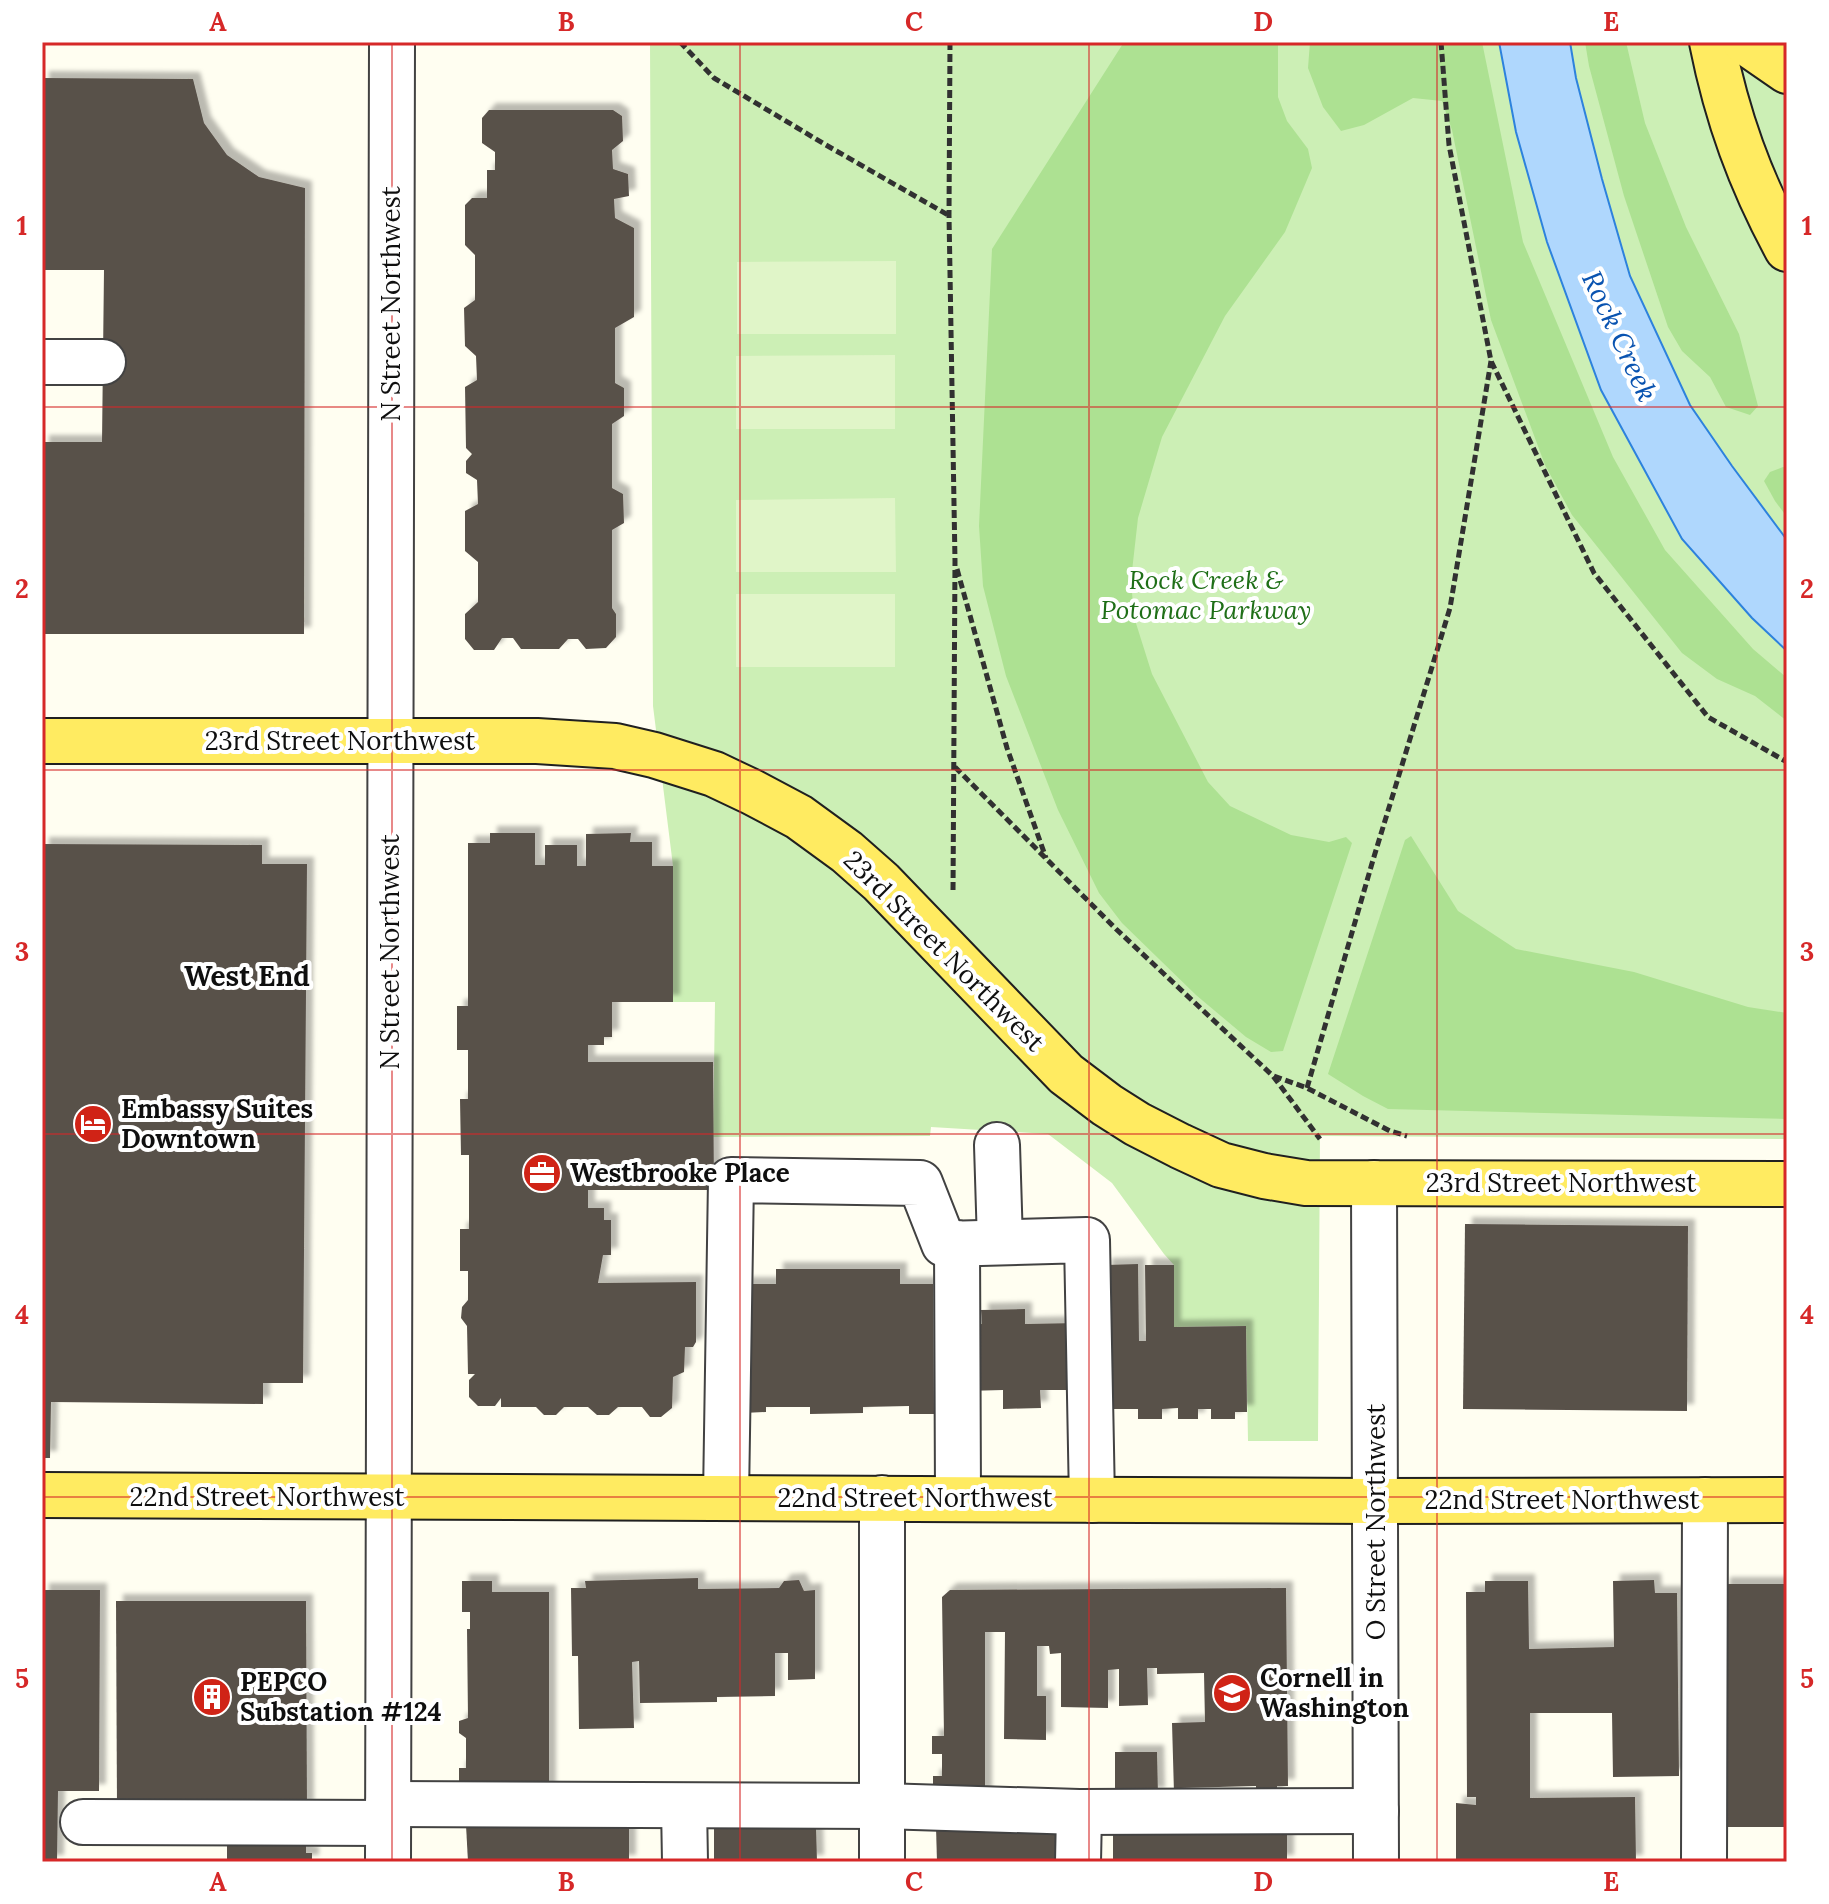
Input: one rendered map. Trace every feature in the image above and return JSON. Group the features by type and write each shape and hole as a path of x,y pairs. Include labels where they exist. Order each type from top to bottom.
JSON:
{"main road":[{"path":"1712,42 1731,120 1749,171 1787,249"},
{"path":"1745,42 1787,71"},
{"name":"23rd Street Northwest","path":"42,741 537,741 615,746 654,755 714,774 799,817 881,882 1066,1074 1137,1124 1221,1165 1306,1183 1787,1184"},
{"name":"22nd Street Northwest","path":"42,1495 1787,1500"}],"street":[{"name":"N Street Northwest","path":"388,1830 392,42"},
{"path":"42,362 103,362"},
{"path":"997,1145 1000,1242"},
{"path":"726,1497 731,1180 920,1183 944,1244 1087,1240 1092,1500"},
{"name":"O Street Northwest","path":"1374,1183 1376,1862"},
{"path":"957,1243 958,1498"},
{"path":"882,1498 882,1862"},
{"path":"1704,1862 1705,1500"},
{"path":"684,1806 685,1862"},
{"path":"83,1822 388,1830 684,1806 882,1806 1079,1812 1376,1811"},
{"path":"1078,1862 1079,1812"},
{"path":"1667,1862 1696,1862"}],"path":[{"path":"680,42 714,78 949,215"},
{"path":"950,42 949,215 955,561 953,903"},
{"path":"1441,42 1449,145 1491,361 1594,573 1708,717 1787,762"},
{"path":"1307,1088 1450,608 1491,361"},
{"path":"955,561 1007,748 1046,859"},
{"path":"954,766 1116,929 1273,1076 1323,1143"},
{"path":"1273,1076 1307,1088 1390,1131 1417,1140"}],"green space":[{"name":"Rock Creek & Potomac Parkway","path":"650,42 1787,42 1787,1139 1320,1136 1318,1441 1248,1441 1246,1326 1174,1327 1174,1265 1112,1183 1048,1134 931,1127 930,1136 713,1137 715,1002 673,1002 673,866 653,706"},
{"path":"1124,42 1278,42 1278,97 1287,121 1308,149 1312,168 1285,232 1225,316 1162,437 1138,518 1131,580 1134,617 1152,674 1208,782 1230,806 1291,835 1329,842 1346,837 1352,843 1283,1051 1271,1052 1246,1037 1196,995 1122,923 1099,893 1058,810 1006,676 983,586 979,526 992,249"},
{"path":"1310,42 1482,42 1523,242 1613,457 1665,550 1753,649 1787,678 1787,721 1755,696 1717,679 1682,653 1572,515 1545,465 1491,320 1452,130 1442,101 1413,98 1364,125 1341,131 1323,107 1308,68"},
{"path":"1585,42 1626,42 1645,123 1686,227 1739,334 1758,406 1750,415 1726,407 1710,377 1682,351 1668,327 1624,196"},
{"path":"896,261 896,334 737,334 737,262"},
{"path":"895,355 895,429 736,429 736,356"},
{"path":"1787,468 1787,517 1764,481 1770,472"},
{"path":"895,498 896,572 736,572 736,500"},
{"path":"736,594 895,594 895,667 736,667"},
{"path":"1411,836 1458,911 1516,949 1634,972 1748,1007 1787,1013 1787,1119 1388,1109 1328,1074 1405,840"}],"water":[{"name":"Rock Creek","path":"1499,42 1570,42 1576,78 1630,276 1690,405 1787,540 1787,651 1752,618 1682,539 1601,390 1547,242 1516,132"}],"building":[{"path":"42,78 193,79 204,123 227,155 259,177 305,188 304,634 42,634 42,442 102,442 104,270 42,270"},
{"path":"489,110 613,110 622,116 623,141 612,150 613,169 628,174 629,196 614,199 615,218 634,228 634,317 615,328 615,383 624,388 624,416 612,424 612,488 623,494 624,523 612,530 612,608 616,614 616,637 606,648 586,649 578,639 568,639 559,649 521,649 513,638 502,638 494,650 474,650 465,639 465,614 478,602 478,562 465,551 465,511 478,504 477,480 466,473 466,461 472,454 466,448 465,387 477,380 476,356 465,346 464,308 475,300 475,255 465,245 465,205 472,198 487,198 487,170 495,170 495,152 482,143 482,118"},
{"path":"490,833 535,833 535,865 545,865 545,845 577,845 577,866 586,866 586,834 631,833 630,842 652,842 652,866 673,866 673,1002 612,1002 612,1037 604,1037 604,1045 588,1045 588,1062 713,1062 714,1190 588,1190 588,1208 604,1208 604,1220 611,1220 611,1255 603,1255 598,1283 696,1282 696,1342 693,1347 685,1347 684,1372 673,1377 672,1408 661,1417 650,1417 642,1407 618,1407 609,1415 597,1415 588,1407 564,1407 556,1415 544,1415 536,1407 501,1407 501,1398 495,1406 478,1406 469,1397 469,1380 475,1374 468,1374 467,1326 461,1318 462,1307 468,1300 468,1271 460,1271 460,1229 469,1229 469,1155 461,1155 460,1099 468,1099 468,1050 457,1050 457,1006 468,1006 468,843 490,843"},
{"path":"42,844 262,845 262,864 307,864 303,1383 263,1383 263,1404 51,1402 50,1458 42,1458"},
{"path":"1465,1224 1688,1226 1687,1411 1463,1409"},
{"path":"1138,1264 1139,1341 1146,1341 1145,1265 1174,1265 1174,1327 1246,1326 1247,1412 1235,1412 1235,1419 1211,1419 1211,1409 1198,1409 1198,1419 1178,1419 1178,1408 1162,1409 1162,1419 1138,1419 1138,1409 1100,1409 1105,1265"},
{"path":"776,1269 900,1269 900,1284 933,1284 934,1414 909,1414 909,1406 863,1407 863,1413 810,1414 810,1407 766,1407 766,1412 743,1413 742,1284 776,1284"},
{"path":"1025,1309 1025,1324 1078,1323 1078,1390 1040,1390 1041,1408 1003,1409 1003,1390 966,1391 965,1325 982,1324 981,1310"},
{"path":"698,1578 698,1589 779,1588 784,1581 799,1580 804,1591 815,1590 815,1679 788,1680 788,1653 775,1653 775,1696 717,1697 717,1702 640,1703 639,1661 632,1662 634,1728 579,1729 578,1656 572,1656 571,1588 586,1588 585,1581"},
{"path":"1654,1580 1655,1593 1677,1593 1679,1776 1613,1777 1612,1713 1530,1713 1530,1798 1635,1797 1636,1862 1456,1862 1456,1803 1476,1805 1476,1797 1467,1797 1466,1592 1485,1592 1485,1581 1528,1581 1529,1649 1614,1647 1613,1581"},
{"path":"462,1581 492,1581 492,1592 549,1592 549,1795 459,1793 459,1768 466,1768 466,1738 459,1733 459,1721 468,1718 467,1629 470,1629 470,1612 462,1612"},
{"path":"1723,1584 1787,1584 1787,1827 1710,1827"},
{"path":"1286,1588 1288,1786 1277,1786 1277,1796 1256,1796 1256,1786 1181,1788 1181,1793 1174,1793 1172,1723 1205,1722 1204,1673 1157,1674 1157,1668 1147,1668 1148,1705 1119,1706 1119,1669 1108,1670 1108,1708 1061,1707 1061,1653 1050,1654 1049,1646 1037,1646 1037,1696 1046,1696 1046,1740 1004,1739 1005,1632 985,1632 985,1795 933,1793 933,1776 942,1776 942,1754 932,1754 932,1736 944,1736 942,1597 950,1590"},
{"path":"42,1590 100,1590 99,1791 58,1791 57,1862 42,1862"},
{"name":"PEPCO Substation #124","path":"116,1601 306,1601 307,1808 117,1807"},
{"path":"1115,1752 1157,1752 1158,1795 1115,1793"},
{"path":"466,1825 629,1825 629,1862 468,1862"},
{"path":"714,1826 816,1827 817,1862 714,1862"},
{"path":"936,1827 1061,1830 1061,1862 937,1862"},
{"path":"1113,1828 1287,1829 1287,1862 1113,1862"},
{"path":"227,1841 306,1841 306,1853 312,1853 312,1862 227,1862"}],"place":[{"name":"Embassy Suites Downtown","path":"93,1124"},
{"name":"Westbrooke Place","path":"542,1173"},
{"name":"Cornell in Washington","path":"1232,1693"},
{"name":"PEPCO Substation #124","path":"212,1697"}],"district":[{"name":"West End","path":"247,976"}]}
